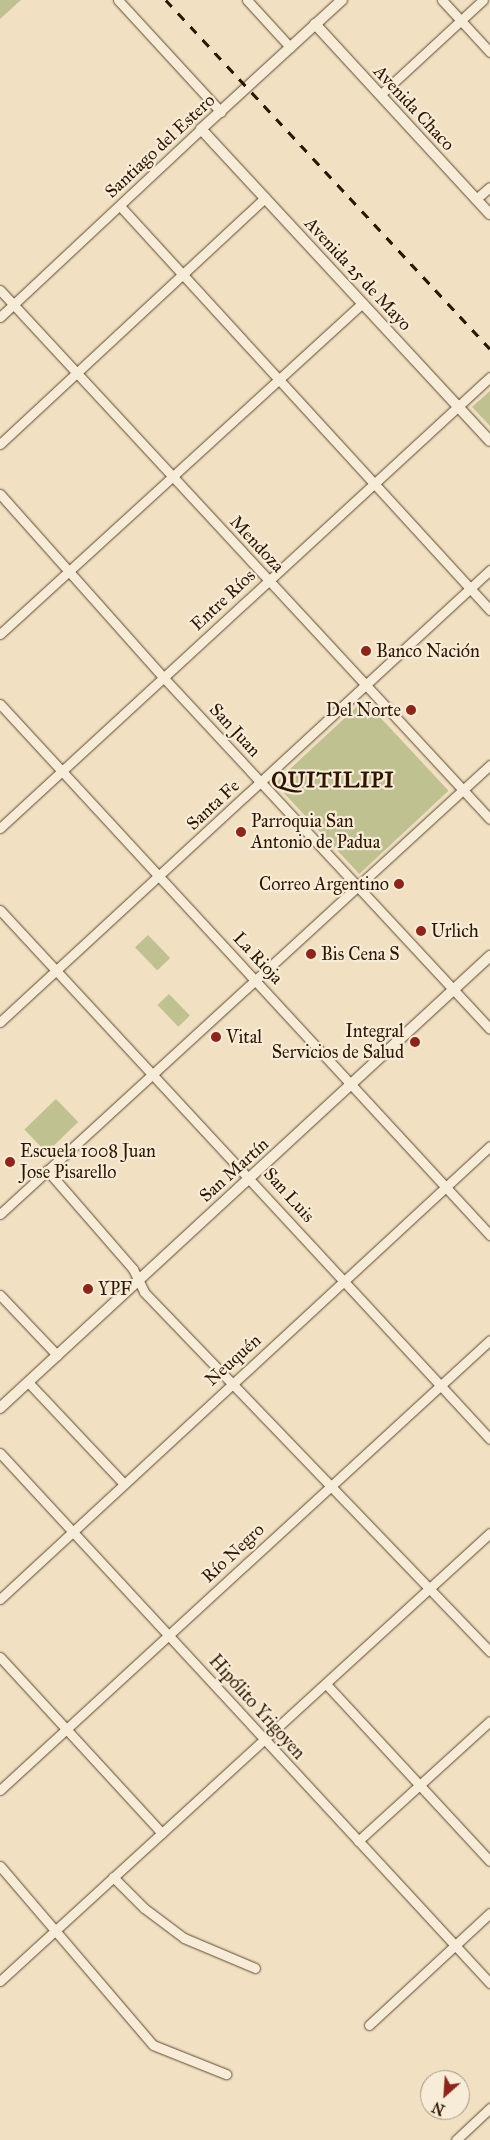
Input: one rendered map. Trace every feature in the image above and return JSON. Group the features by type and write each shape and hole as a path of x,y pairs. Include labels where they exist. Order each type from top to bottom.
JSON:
{"street":[{"path":"118,0 220,112"},
{"path":"247,0 290,47"},
{"name":"Santiago del Estero","path":"0,317 342,0"},
{"path":"442,0 490,52"},
{"path":"380,95 483,0"},
{"name":"Avenida Chaco","path":"315,24 490,214"},
{"name":"Avenida 25 de Mayo","path":"201,129 490,441"},
{"path":"476,199 490,187"},
{"path":"0,444 265,198"},
{"path":"120,206 490,610"},
{"name":"Mendoza","path":"0,290 490,819"},
{"path":"0,634 363,304"},
{"name":"Entre Ríos","path":"0,828 490,377"},
{"name":"San Juan","path":"0,494 163,677 490,1029"},
{"name":"Santa Fe","path":"0,1022 490,570"},
{"name":"La Rioja","path":"0,704 160,875 490,1235"},
{"path":"0,1214 490,765"},
{"name":"San Luis","path":"0,910 250,1177 490,1439"},
{"name":"San Martín","path":"0,1408 490,956"},
{"name":"Neuquén","path":"0,1599 230,1384 490,1146"},
{"path":"48,1170 133,1269 144,1292 328,1486 430,1588 490,1652"},
{"path":"0,1295 57,1355"},
{"name":"Río Negro","path":"0,1790 170,1636 328,1486 490,1340"},
{"path":"28,1382 124,1484"},
{"name":"Hipólito Yrigoyen","path":"0,1453 490,1982"},
{"path":"0,1982 55,1928 326,1684 490,1532"},
{"path":"0,1657 162,1833"},
{"path":"326,1684 490,1861"},
{"path":"358,1841 490,1721"},
{"path":"0,1866 55,1928 153,2045 226,2074"},
{"path":"113,1877 144,1908 184,1938 255,1968"},
{"path":"369,2025 490,1913"},
{"path":"456,2140 490,2108"}],"green space":[{"path":"0,0 21,0 0,19"},
{"path":"490,391 490,426 472,407"},
{"path":"364,700 449,791 359,874 275,783"},
{"path":"148,935 170,958 157,971 135,948"},
{"path":"169,994 190,1016 178,1027 157,1005"},
{"path":"56,1099 78,1122 47,1153 24,1130"}],"railway":[{"path":"166,0 490,349"}],"place":[{"name":"Banco Nación","path":"366,651"},
{"name":"Del Norte","path":"411,710"},
{"name":"Parroquia San Antonio de Padua","path":"241,832"},
{"name":"Correo Argentino","path":"399,884"},
{"name":"Urlich","path":"421,931"},
{"name":"Bis Cena S","path":"311,954"},
{"name":"Vital","path":"216,1037"},
{"name":"Integral Servicios de Salud","path":"415,1042"},
{"name":"Escuela 1008 Juan Jose Pisarello","path":"10,1162"},
{"name":"YPF","path":"88,1289"}],"district":[{"name":"QUITILIPI","path":"333,780"}]}
